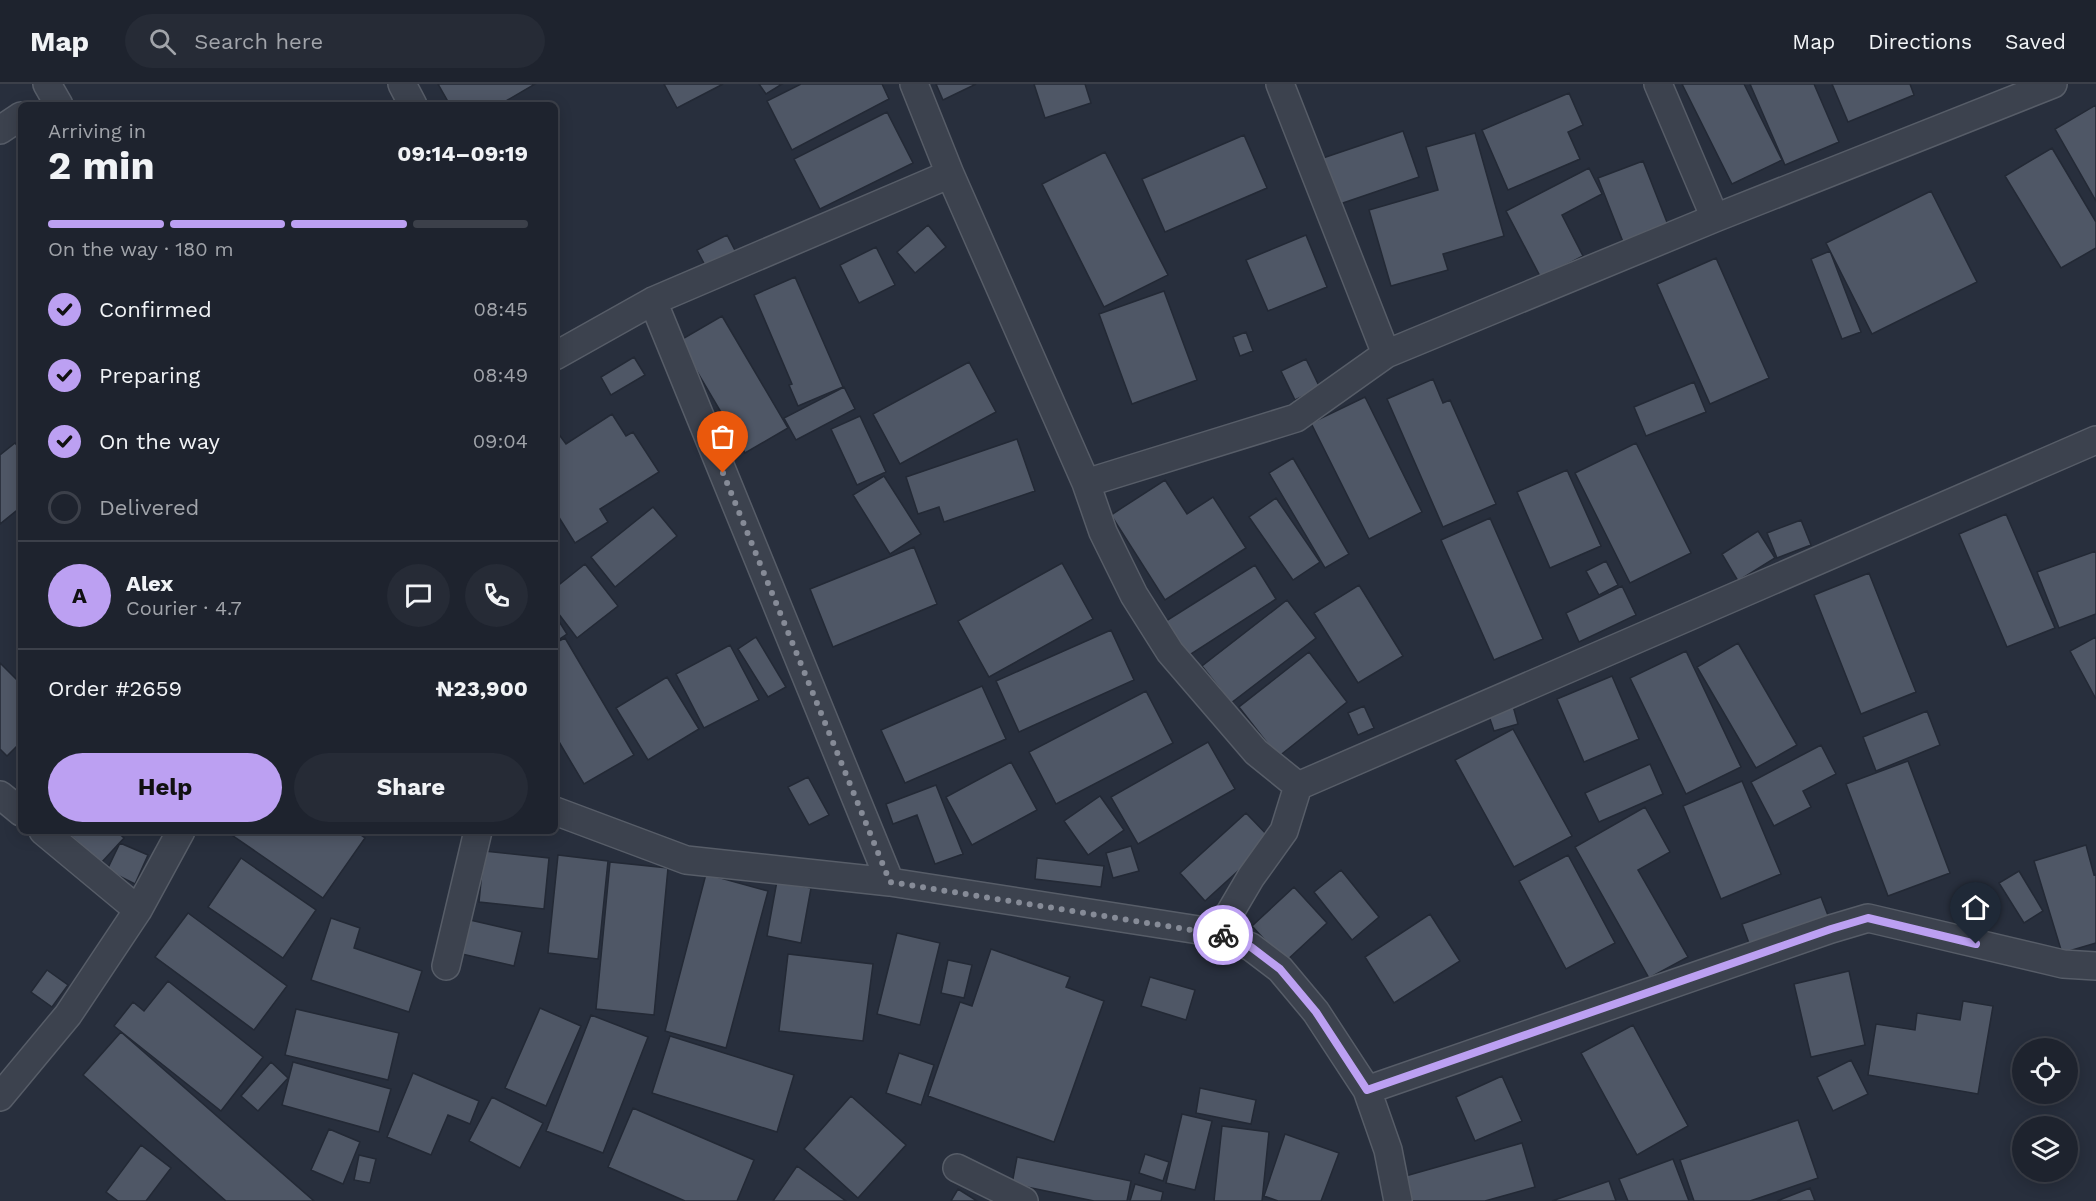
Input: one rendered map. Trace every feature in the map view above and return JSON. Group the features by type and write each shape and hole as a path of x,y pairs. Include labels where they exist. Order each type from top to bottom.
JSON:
{"street":[{"path":"402,84 411,102"},
{"path":"914,84 950,174 1086,483 1103,532 1134,595 1170,652 1256,752 1298,786"},
{"path":"1280,84 1386,354"},
{"path":"1658,84 1715,218"},
{"path":"1086,483 1296,418 1386,354 2038,86"},
{"path":"0,130 18,118"},
{"path":"558,354 652,301 950,174"},
{"path":"652,301 890,882"},
{"path":"1218,933 1251,877 1284,831 1298,786 2096,440"},
{"path":"0,795 18,810"},
{"path":"558,812 686,861 890,882 1218,933 1251,947 1280,969 1316,1012 1367,1090 1388,1150 1398,1201"},
{"path":"47,834 138,910"},
{"path":"0,1097 68,1015 138,910 180,834"},
{"path":"446,966 477,834"},
{"path":"1367,1090 1868,918 2063,964 2096,966"},
{"path":"957,1168 1024,1201"}],"building":[{"path":"438,84 535,84 504,102 448,102"},
{"path":"664,84 723,84 677,108"},
{"path":"759,84 782,84 766,94"},
{"path":"801,84 882,84 889,99 792,150 767,101"},
{"path":"936,84 976,84 943,100"},
{"path":"1034,84 1085,84 1091,103 1045,118"},
{"path":"1682,84 1744,84 1782,160 1732,184"},
{"path":"1750,84 1814,84 1839,142 1785,165"},
{"path":"1832,84 1910,84 1914,95 1848,122"},
{"path":"1569,93 1583,125 1568,132 1580,159 1508,190 1482,130"},
{"path":"2096,105 2096,201 2055,129"},
{"path":"887,112 913,163 820,209 794,159"},
{"path":"1403,131 1419,177 1337,205 1320,159"},
{"path":"1475,133 1504,236 1443,254 1448,270 1391,286 1369,210 1438,190 1426,147"},
{"path":"1244,135 1267,188 1165,232 1142,179"},
{"path":"2052,148 2096,222 2096,248 2061,268 2005,176"},
{"path":"1105,152 1168,275 1104,307 1042,184"},
{"path":"1643,161 1670,230 1625,247 1598,178"},
{"path":"1589,168 1602,194 1562,215 1583,256 1541,278 1506,211"},
{"path":"1931,191 1977,282 1872,334 1826,243"},
{"path":"928,225 946,247 915,273 897,252"},
{"path":"727,235 739,258 709,273 697,250"},
{"path":"1306,235 1327,287 1268,311 1246,260"},
{"path":"876,247 895,285 859,303 840,265"},
{"path":"1830,251 1861,332 1842,339 1811,259"},
{"path":"1716,258 1769,378 1710,404 1657,284"},
{"path":"795,277 843,387 798,406 789,385 792,384 754,295"},
{"path":"1164,291 1197,380 1132,404 1099,314"},
{"path":"722,316 788,428 745,453 679,341"},
{"path":"1246,332 1253,351 1240,356 1233,337"},
{"path":"634,357 645,375 611,395 601,377"},
{"path":"1306,359 1320,388 1295,400 1281,371"},
{"path":"969,362 996,412 900,464 873,414"},
{"path":"1433,379 1443,403 1450,400 1496,504 1443,527 1387,399"},
{"path":"1694,382 1706,412 1646,436 1634,407"},
{"path":"844,387 855,409 796,440 784,418"},
{"path":"1365,397 1422,512 1369,539 1311,423"},
{"path":"612,414 626,436 633,432 659,472 600,509 608,522 575,543 558,516 558,433 566,444"},
{"path":"860,416 886,472 857,485 831,429"},
{"path":"1017,439 1035,491 944,522 939,507 918,514 906,477"},
{"path":"15,443 18,446 18,509 0,524 0,455"},
{"path":"1636,443 1691,553 1630,583 1575,473"},
{"path":"1293,458 1349,554 1325,568 1269,473"},
{"path":"1567,470 1601,546 1550,568 1517,492"},
{"path":"884,476 921,534 890,554 853,495"},
{"path":"1165,480 1187,514 1213,497 1246,548 1165,600 1111,515"},
{"path":"1276,498 1320,562 1293,580 1249,517"},
{"path":"653,507 677,536 615,587 591,557"},
{"path":"2006,514 2055,628 2007,647 1959,534"},
{"path":"1490,518 1543,639 1494,660 1441,540"},
{"path":"1801,520 1811,545 1777,558 1767,533"},
{"path":"1758,531 1775,558 1738,581 1722,554"},
{"path":"914,547 937,604 833,647 810,589"},
{"path":"2096,551 2096,614 2059,628 2037,572"},
{"path":"1606,561 1618,585 1599,595 1586,571"},
{"path":"1062,563 1093,619 989,677 958,621"},
{"path":"585,564 618,606 577,638 558,613 558,586"},
{"path":"1255,565 1276,599 1188,656 1166,621"},
{"path":"1869,573 1916,692 1861,714 1814,595"},
{"path":"1359,585 1403,656 1358,683 1314,613"},
{"path":"1622,586 1636,615 1579,642 1566,613"},
{"path":"1287,600 1316,638 1231,703 1202,666"},
{"path":"558,620 567,634 558,640"},
{"path":"1111,630 1134,680 1019,732 996,681"},
{"path":"756,637 786,687 768,697 738,649"},
{"path":"2096,637 2096,699 2070,651"},
{"path":"565,638 634,755 584,784 558,740 558,642"},
{"path":"1738,643 1797,745 1756,768 1697,667"},
{"path":"730,645 759,700 704,728 676,674"},
{"path":"1686,651 1741,767 1686,794 1630,678"},
{"path":"1309,652 1347,702 1278,757 1239,707"},
{"path":"0,663 18,681 18,745 7,756 0,749"},
{"path":"1612,676 1639,739 1584,762 1557,699"},
{"path":"667,677 699,729 648,760 616,708"},
{"path":"982,686 1006,739 905,783 881,730"},
{"path":"1146,691 1173,743 1056,804 1029,752"},
{"path":"1364,706 1374,728 1358,735 1348,713"},
{"path":"1513,706 1518,724 1494,731 1488,713"},
{"path":"1927,711 1940,745 1876,771 1863,737"},
{"path":"1513,729 1572,836 1514,867 1455,760"},
{"path":"1208,742 1235,789 1138,844 1111,797"},
{"path":"1821,745 1836,774 1803,791 1811,807 1774,826 1751,782"},
{"path":"1908,761 1950,873 1888,896 1846,784"},
{"path":"1011,762 1037,810 972,845 946,797"},
{"path":"1650,764 1663,794 1599,822 1585,793"},
{"path":"808,777 829,815 809,825 788,787"},
{"path":"1742,781 1781,874 1721,899 1683,806"},
{"path":"936,785 963,854 935,864 917,815 893,824 886,804"},
{"path":"1100,796 1124,830 1088,855 1064,821"},
{"path":"1645,807 1670,852 1638,870 1688,957 1649,978 1575,847"},
{"path":"1246,813 1272,840 1205,901 1180,873"},
{"path":"69,834 119,834 124,838 101,863"},
{"path":"230,834 359,834 365,838 323,898"},
{"path":"120,843 148,855 135,884 107,870"},
{"path":"2086,845 2094,875 2096,874 2096,943 2062,953 2034,861"},
{"path":"1131,846 1139,871 1113,878 1106,853"},
{"path":"484,851 549,858 544,909 479,902"},
{"path":"558,855 608,861 598,959 548,953"},
{"path":"1568,855 1615,943 1566,969 1519,881"},
{"path":"241,858 316,910 283,958 208,907"},
{"path":"1037,858 1104,866 1101,887 1035,879"},
{"path":"610,862 668,868 654,1015 596,1009"},
{"path":"1341,870 1379,917 1352,940 1314,892"},
{"path":"2019,871 2043,911 2024,923 1999,883"},
{"path":"706,874 768,891 726,1048 665,1031"},
{"path":"777,881 811,888 801,943 767,936"},
{"path":"1294,887 1327,923 1285,962 1252,926"},
{"path":"1821,897 1829,918 1750,946 1742,924"},
{"path":"188,913 287,986 254,1030 155,957"},
{"path":"1430,914 1460,961 1394,1003 1365,957"},
{"path":"331,918 360,928 354,948 422,971 409,1012 311,980"},
{"path":"470,920 522,932 514,966 462,954"},
{"path":"897,933 940,943 920,1025 877,1014"},
{"path":"991,949 1070,977 1066,987 1104,1001 1054,1142 928,1096 960,1002 972,1006"},
{"path":"788,954 873,964 863,1041 779,1031"},
{"path":"948,960 972,965 964,998 941,993"},
{"path":"47,970 68,985 52,1007 31,992"},
{"path":"1849,971 1865,1045 1811,1057 1794,984"},
{"path":"1150,977 1195,990 1186,1020 1141,1006"},
{"path":"168,981 263,1057 221,1111 114,1026 133,1002 144,1011"},
{"path":"1963,1001 1993,1006 1978,1094 1868,1075 1876,1024 1915,1030 1917,1013 1960,1020"},
{"path":"540,1008 581,1026 546,1106 505,1088"},
{"path":"296,1009 399,1033 388,1080 285,1055"},
{"path":"591,1015 648,1037 603,1153 546,1131"},
{"path":"1633,1025 1688,1126 1637,1155 1581,1053"},
{"path":"121,1032 314,1201 226,1201 83,1075"},
{"path":"670,1036 794,1075 777,1132 652,1093"},
{"path":"899,1053 934,1065 921,1105 886,1093"},
{"path":"1851,1060 1868,1094 1833,1111 1817,1077"},
{"path":"271,1062 288,1078 258,1111 241,1096"},
{"path":"293,1062 391,1089 379,1132 282,1105"},
{"path":"413,1073 479,1101 470,1124 448,1115 431,1155 387,1137"},
{"path":"1502,1076 1522,1121 1475,1141 1456,1097"},
{"path":"1200,1088 1256,1100 1251,1124 1196,1113"},
{"path":"851,1096 906,1145 858,1198 804,1149"},
{"path":"492,1097 543,1123 520,1168 469,1141"},
{"path":"633,1108 754,1160 737,1201 685,1201 608,1167"},
{"path":"1182,1114 1212,1121 1195,1190 1166,1183"},
{"path":"1798,1120 1818,1178 1750,1201 1694,1201 1680,1160"},
{"path":"1222,1126 1269,1132 1262,1201 1214,1201"},
{"path":"329,1129 360,1142 343,1184 311,1170"},
{"path":"1285,1134 1339,1153 1321,1201 1278,1201 1264,1196"},
{"path":"1522,1143 1535,1187 1485,1201 1409,1201 1402,1177"},
{"path":"141,1145 171,1168 146,1201 118,1201 106,1192"},
{"path":"1145,1154 1169,1162 1163,1181 1139,1173"},
{"path":"359,1155 376,1159 370,1183 354,1180"},
{"path":"1017,1157 1131,1181 1127,1201 1094,1201 1012,1184"},
{"path":"1673,1159 1689,1201 1628,1201 1619,1179"},
{"path":"797,1166 846,1201 773,1201"},
{"path":"1609,1181 1616,1201 1552,1201"},
{"path":"1135,1184 1163,1192 1161,1201 1130,1201"},
{"path":"1810,1188 1815,1201 1777,1201"},
{"path":"958,1189 977,1201 951,1201"}],"way so far":[{"path":"723,473 890,882 1223,935"}],"route":[{"path":"1223,935 1251,947 1280,969 1316,1012 1367,1090 1868,918 1976,944"}]}
